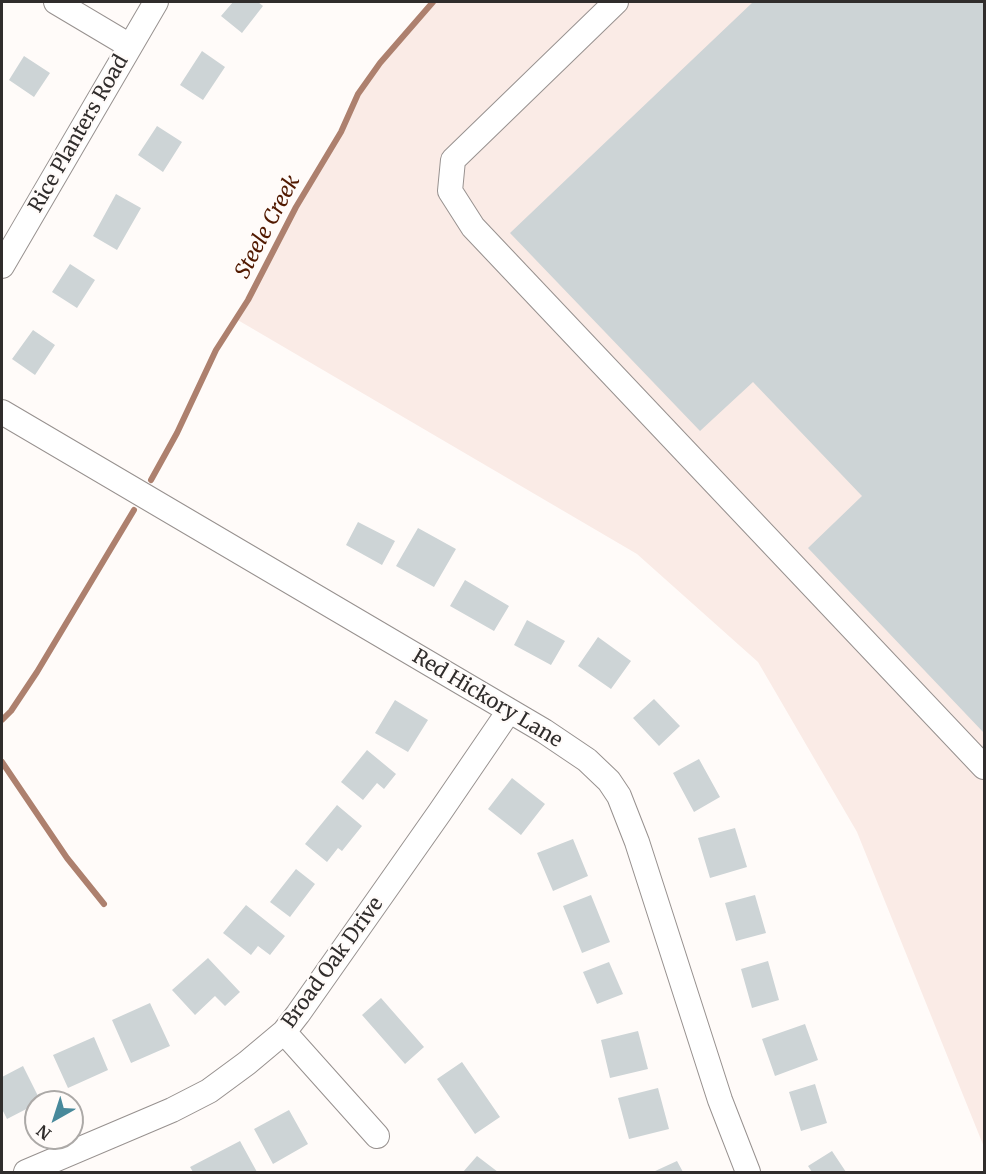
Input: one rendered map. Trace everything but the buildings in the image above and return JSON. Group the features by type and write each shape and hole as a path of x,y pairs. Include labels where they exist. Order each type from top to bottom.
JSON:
{"street":[{"path":"56,2 130,46"},
{"name":"Rice Planters Road","path":"2,266 156,2"},
{"path":"616,2 453,160 450,191 473,227 984,767"},
{"name":"Red Hickory Lane","path":"2,412 544,730 588,760 609,781 619,796 637,842 720,1100 748,1173"},
{"name":"Broad Oak Drive","path":"26,1173 171,1110 209,1091 284,1032 509,711"},
{"path":"284,1032 378,1136"}],"shaded area":[{"path":"433,2 984,2 984,1147 857,832 758,662 637,554 236,319 296,207 341,132 358,94 380,63"}],"waterway":[{"name":"Steele Creek","path":"151,480 177,433 216,350 248,300 296,207 341,132 358,94 380,63 433,2"},
{"name":"Steele Creek","path":"2,720 11,711 37,672 134,510"},
{"path":"2,762 67,858 104,904"}]}
